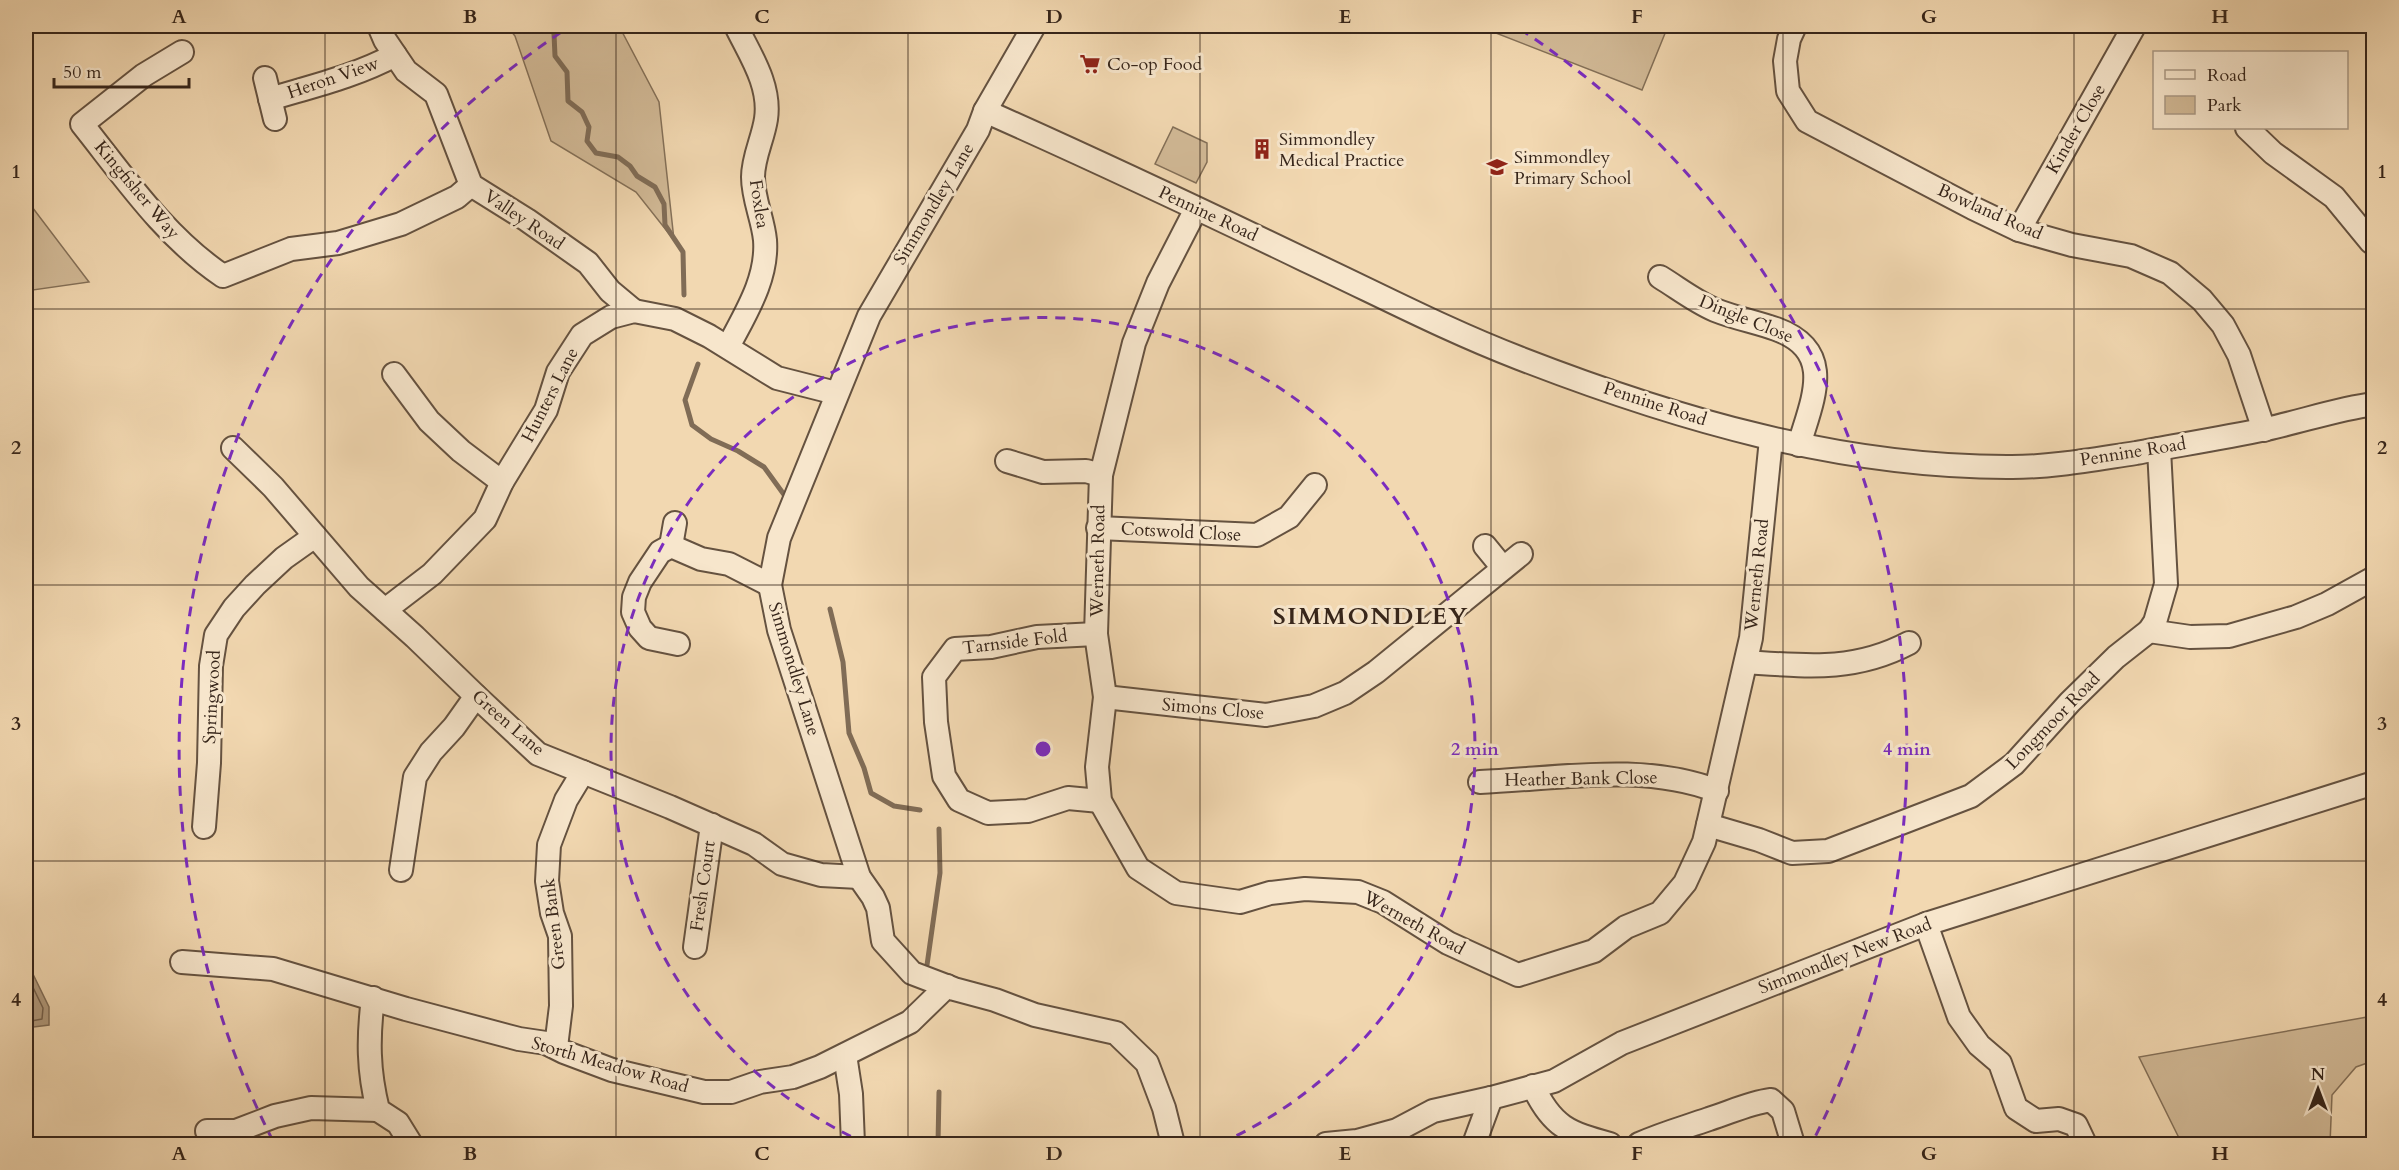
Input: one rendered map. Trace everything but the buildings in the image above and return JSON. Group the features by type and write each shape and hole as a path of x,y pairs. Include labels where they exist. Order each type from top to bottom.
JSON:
{"street":[{"name":"Valley Road","path":"379,26 406,71 436,94 471,185 527,220 588,263 610,291 634,311"},
{"name":"Foxlea","path":"728,347 760,282 765,240 753,188 753,174 766,121 767,100 760,74 736,26"},
{"name":"Simmondley Lane","path":"1034,26 985,111 978,130 869,316 836,393 780,538 770,585 780,630 859,878 878,908 883,941 912,973 1035,1015 1116,1033 1147,1063 1164,1108 1173,1144"},
{"name":"Bowland Road","path":"1795,26 1789,39 1785,61 1788,91 1807,120 1953,198 2019,230 2072,245 2131,256 2170,273 2202,300 2223,325 2239,355 2264,430"},
{"name":"Kinder Close","path":"2019,230 2133,28"},
{"name":"Kingfisher Way","path":"182,52 144,75 82,124 164,227 200,261 223,276 291,249 338,243 400,224 457,197 471,185"},
{"name":"Heron View","path":"270,99 374,66 395,55"},
{"name":"Pennine Road","path":"985,111 1061,143 1197,209 1516,357 1645,403 1798,445 1910,462 2012,467 2081,461 2159,449 2264,430 2339,409 2373,404"},
{"path":"2248,129 2273,153 2334,196 2372,244"},
{"name":"Werneth Road","path":"1197,209 1158,283 1134,343 1101,475 1098,528 1096,634 1105,697 1097,766 1100,801 1138,868 1176,893 1240,902 1270,893 1305,889 1358,892 1383,902 1448,943 1518,975 1594,951 1626,927 1660,913 1685,883 1704,842 1717,791 1730,720 1751,638 1771,439"},
{"name":"Dingle Close","path":"1660,278 1714,309 1778,329 1800,340 1811,353 1816,375 1812,399 1798,445"},
{"name":"Hunters Lane","path":"385,610 432,574 484,519 502,482 546,410 558,372 582,335 611,317 634,311 675,319 728,347 777,378 836,393"},
{"path":"394,374 429,421 461,451 502,482"},
{"name":"Green Lane","path":"233,448 273,487 359,587 538,754 712,825 754,844 782,864 821,875 859,878"},
{"name":"Longmoor Road","path":"1708,825 1759,840 1792,853 1828,851 1971,796 2014,764 2070,702 2108,665 2149,631 2155,622 2166,584 2159,449"},
{"path":"1006,460 1043,472 1086,471 1101,475"},
{"name":"Cotswold Close","path":"1098,528 1257,535 1289,517 1316,485"},
{"path":"675,523 670,546 660,552 640,582 634,597 633,612 640,628 649,638 678,644"},
{"name":"Springwood","path":"204,827 211,666 216,635 234,608 255,585 284,558 315,536"},
{"path":"670,546 701,559 729,564 770,585"},
{"path":"1485,546 1503,568"},
{"name":"Simons Close","path":"1105,697 1266,716 1314,706 1345,693 1376,672 1521,554"},
{"path":"2149,631 2190,637 2229,636 2296,617 2327,604 2373,578"},
{"name":"Tarnside Fold","path":"1096,634 1037,637 992,647 954,649 933,677 936,722 944,776 959,800 988,813 1028,811 1068,798 1100,801"},
{"path":"1746,662 1821,667 1888,654 1909,643"},
{"path":"401,870 415,777 431,752 454,727 476,696"},
{"name":"Green Bank","path":"556,1047 561,1006 560,936 552,913 547,881 549,845 566,800 583,772"},
{"name":"Heather Bank Close","path":"1480,782 1642,775 1676,778 1717,791"},
{"name":"Simmondley New Road","path":"1326,1144 1357,1141 1397,1130 1433,1111 1554,1081 1622,1043 1926,924 2373,783"},
{"name":"Fresh Court","path":"695,947 712,825"},
{"path":"1926,924 1959,1017 1979,1045 2000,1063 2016,1108 2036,1121 2059,1119 2076,1125 2085,1144"},
{"name":"Storth Meadow Road","path":"182,962 273,969 445,1020 519,1040 546,1043 612,1070 704,1092 731,1092 760,1083 793,1077 820,1067 910,1022 947,986"},
{"path":"373,998 368,1040 371,1082 378,1110"},
{"path":"845,1055 851,1094 853,1144"},
{"path":"1533,1086 1543,1107 1553,1120 1576,1135 1610,1144"},
{"path":"1474,1144 1491,1098"},
{"path":"1639,1144 1751,1103 1771,1100 1783,1111 1792,1144"},
{"path":"207,1131 236,1131 274,1116 311,1108 378,1110 398,1123 411,1144"}],"green space":[{"path":"507,26 619,26 659,102 674,240 636,192 551,141 515,36"},
{"path":"1478,26 1668,26 1642,90"},
{"path":"1173,127 1207,143 1207,162 1196,183 1155,164"},
{"path":"26,199 89,282 26,291"},
{"path":"2373,1016 2373,1061 2356,1067 2332,1095 2330,1144 2182,1144 2139,1057"}],"water":[{"path":"29,966 49,1007 49,1025 26,1028 26,967"}],"waterway":[{"path":"550,26 554,34 555,56 567,72 568,101 582,112 589,127 587,141 596,153 618,157 630,166 637,176 655,187 664,204 665,225 683,252 684,295"},
{"path":"698,364 685,400 692,425 711,439 738,451 764,467 785,496"},
{"path":"830,609 843,662 849,733 864,768 871,793 894,806 920,810"},
{"path":"927,965 940,873 939,829"},
{"path":"938,1144 939,1092"}],"place":[{"name":"Co-op Food","path":"1090,64"},
{"name":"Simmondley Medical Practice","path":"1262,149"},
{"name":"Simmondley Primary School","path":"1497,167"}],"district":[{"name":"SIMMONDLEY","path":"1371,616"}]}
